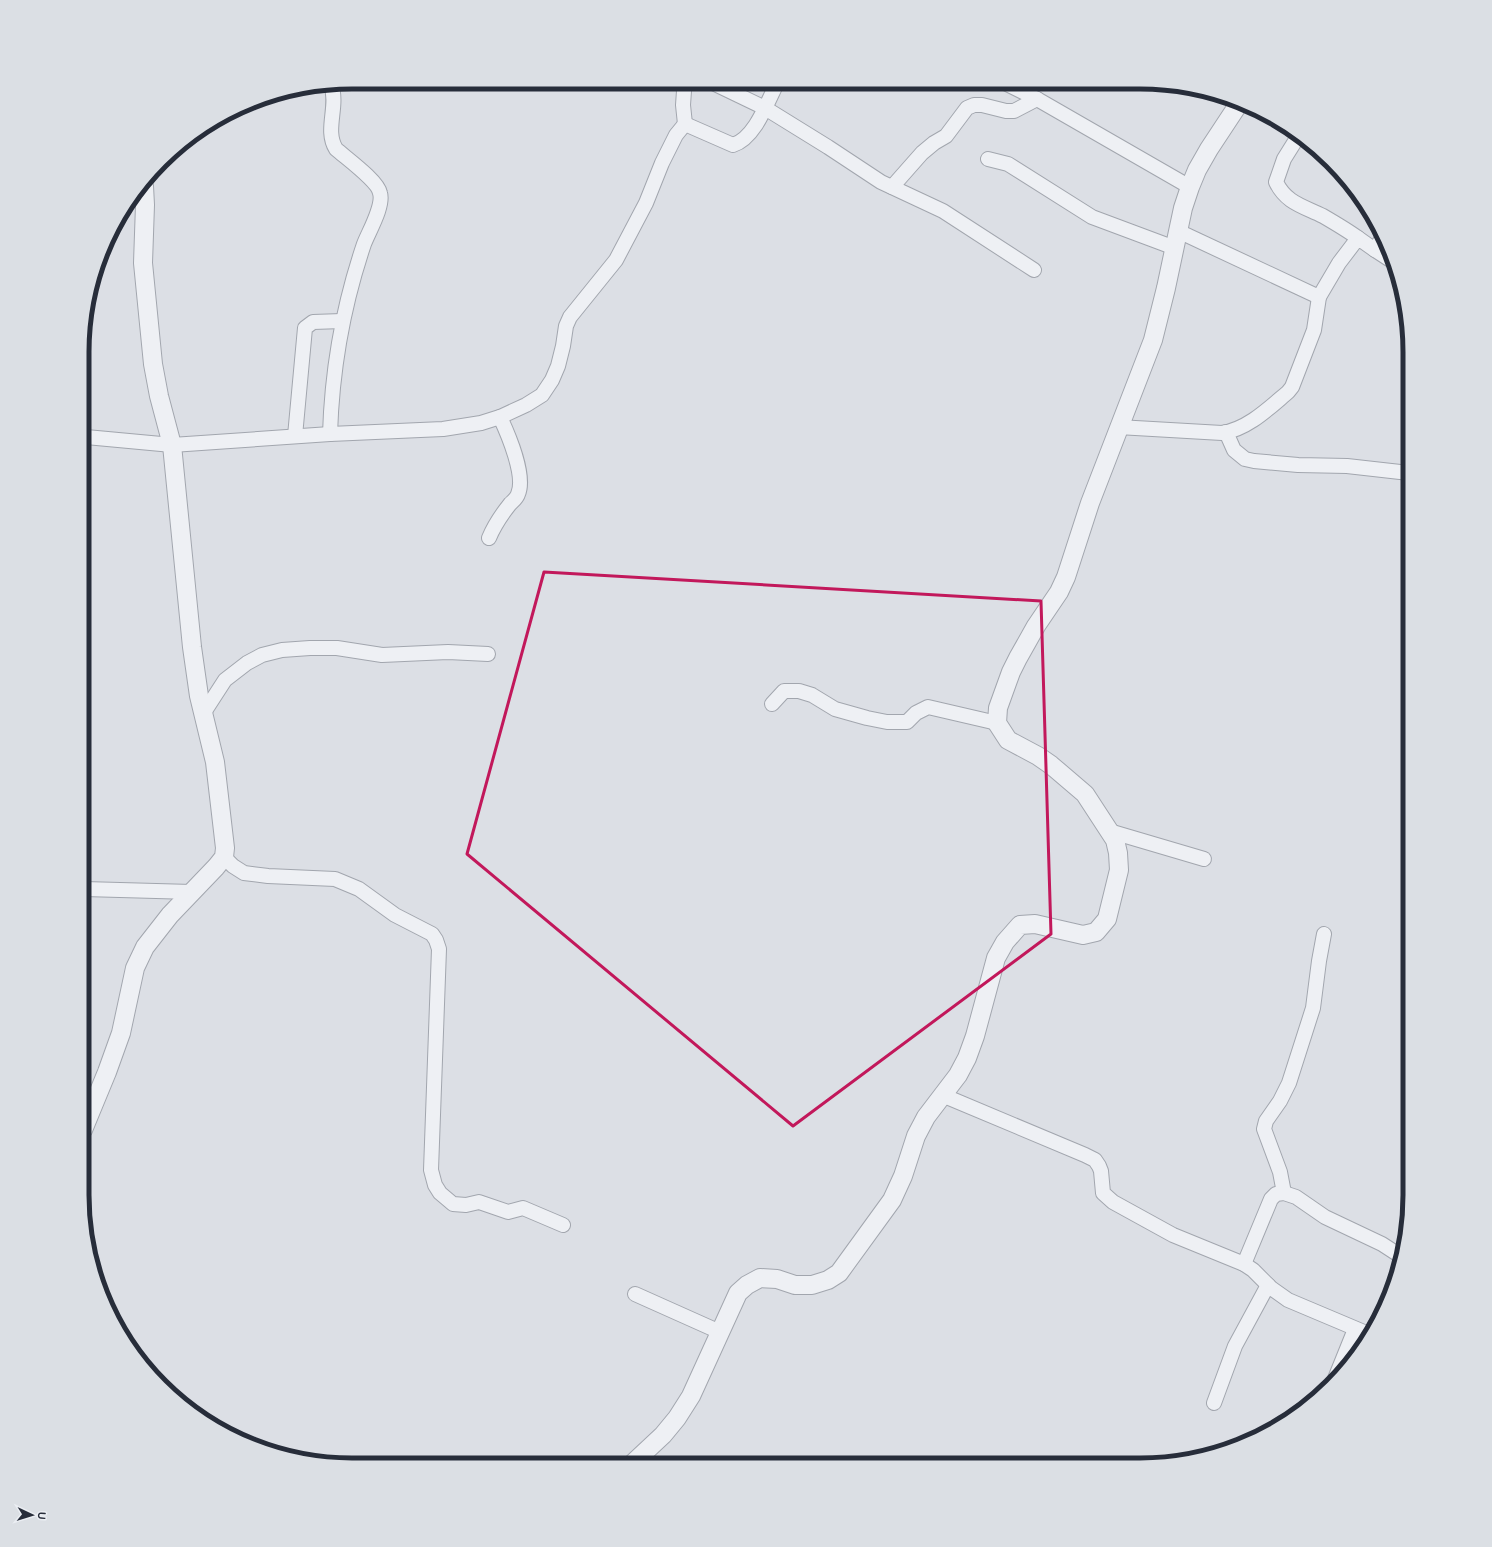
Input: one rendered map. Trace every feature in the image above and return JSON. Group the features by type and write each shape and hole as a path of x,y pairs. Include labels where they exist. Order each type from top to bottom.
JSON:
{"street":[{"path":"684,89 685,124"},
{"path":"730,89 765,108 828,147 868,175 943,211 1034,270"},
{"path":"685,124 733,145 741,143 747,138 765,108 774,89"},
{"path":"1016,89 1190,187"},
{"path":"330,434 331,395 342,321 364,244 380,204 381,194 378,185 336,149 332,142 331,122 334,99 332,90"},
{"path":"892,187 922,153 934,143 946,136 967,108 974,105 982,105 1006,111 1014,111 1037,100"},
{"path":"639,1458 663,1436 678,1418 691,1396 738,1293 747,1285 760,1278 777,1279 795,1284 812,1285 828,1280 839,1273 892,1200 903,1176 916,1136 926,1117 958,1075 967,1058 975,1036 996,958 1005,942 1020,925 1035,924 1083,934 1096,932 1106,919 1119,870 1118,853 1114,840 1085,794 1051,765 1038,756 1008,740 997,723 998,708 1011,672 1026,643 1063,584 1090,503 1153,340 1160,316 1183,208 1190,187 1197,170 1209,149 1236,107"},
{"path":"89,437 172,445 295,436 442,429 481,423 500,417 526,405 542,395 552,380 558,366 566,326 570,317 616,260 646,203 672,142 685,124"},
{"path":"1296,140 1284,159 1276,182 1281,192 1291,201 1324,217 1358,238 1379,244"},
{"path":"988,158 1008,164 1092,217 1177,240 1319,297"},
{"path":"89,1116 121,1033 135,968 145,947 170,915 224,857 225,838 215,762 199,696 192,647 172,445 159,396 153,364 142,263 145,205 144,191"},
{"path":"1118,428 1226,432 1237,430 1256,418 1292,387 1314,330 1319,297 1340,263 1358,238"},
{"path":"295,436 304,328 313,322 342,321"},
{"path":"489,538 495,525 518,495 520,483 519,470 510,439 500,417"},
{"path":"1226,432 1234,450 1246,459 1254,461 1347,466 1403,472"},
{"path":"203,714 225,680 247,663 262,655 282,650 337,648 382,655 448,652 488,654"},
{"path":"772,704 784,691 799,691 812,695 835,709 886,722 907,722 916,713 928,707 997,723"},
{"path":"1109,831 1204,859"},
{"path":"224,857 233,866 244,873 268,876 335,879 359,890 395,915 432,934 439,949 431,1170 435,1185 440,1193 453,1204 466,1205 479,1202 508,1212 523,1208 563,1225"},
{"path":"89,889 192,892"},
{"path":"1284,1193 1280,1172 1264,1129 1266,1121 1280,1101 1289,1083 1314,1008 1319,961 1324,934"},
{"path":"942,1095 1090,1157 1095,1160 1101,1171 1103,1192 1113,1202 1173,1235 1244,1264 1254,1270 1268,1285 1288,1300 1364,1333"},
{"path":"1244,1264 1271,1199 1276,1194 1284,1193 1296,1197 1325,1218 1352,1229 1382,1244 1396,1253"},
{"path":"1214,1403 1235,1346 1268,1285"},
{"path":"635,1294 720,1332"},
{"path":"1340,1365 1355,1329"}],"highlighted area":[{"path":"544,572 1041,601 1051,934 793,1126 467,854"}]}
